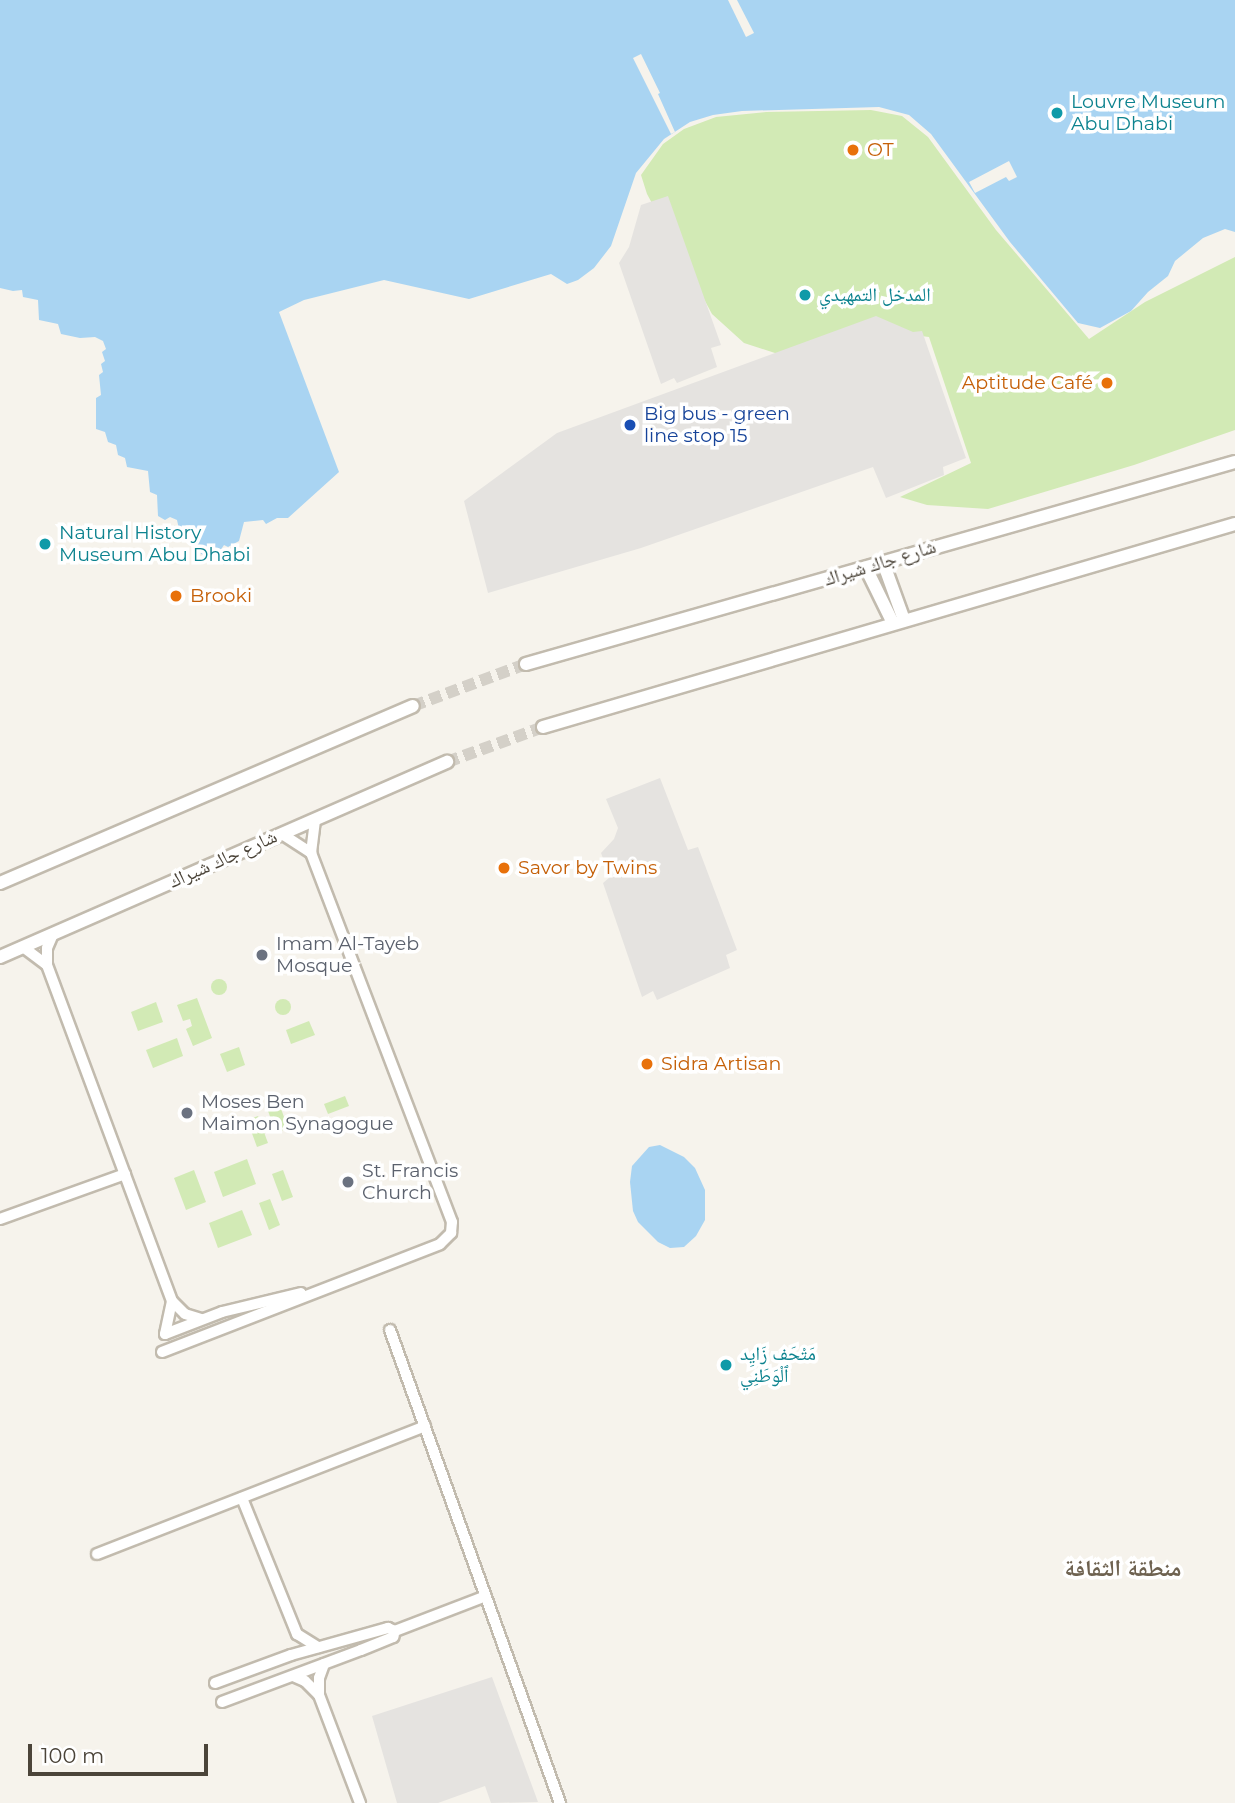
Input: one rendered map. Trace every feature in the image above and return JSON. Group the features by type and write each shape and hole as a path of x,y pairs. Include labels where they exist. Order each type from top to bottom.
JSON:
{"street":[{"name":"شارع جاك شيراك","path":"526,664 1235,462"},
{"path":"543,727 1235,524"},
{"path":"883,562 898,622"},
{"path":"866,568 898,622"},
{"path":"0,883 413,706"},
{"name":"شارع جاك شيراك","path":"0,957 447,762"},
{"path":"162,1352 312,1291 440,1244 449,1237 452,1227 311,853 315,819"},
{"path":"282,834 311,853"},
{"path":"53,934 47,948 47,965 172,1301 185,1314 201,1319"},
{"path":"23,947 47,965"},
{"path":"0,1219 125,1174"},
{"path":"172,1301 165,1334 201,1319 286,1294 312,1291"},
{"path":"390,1330 560,1803"},
{"path":"97,1554 425,1426"},
{"path":"242,1498 297,1634 318,1647"},
{"path":"215,1683 318,1647 389,1628 395,1631 486,1596"},
{"path":"222,1702 393,1637 395,1631"},
{"path":"291,1655 297,1634"},
{"path":"324,1664 319,1678 319,1695 360,1803"},
{"path":"293,1676 305,1681 319,1695"}],"green space":[{"path":"871,110 902,116 928,137 996,230 1089,339 1145,302 1235,257 1235,430 1134,465 988,509 927,505 900,497 971,463 929,337 913,335 778,354 744,343 712,314 647,194 641,175 663,144 684,129 716,117 766,112"},
{"path":"219,979 227,987 219,995 211,987"},
{"path":"197,998 212,1038 193,1046 186,1029 192,1026 190,1019 183,1021 177,1005"},
{"path":"283,999 291,1007 283,1015 275,1007"},
{"path":"156,1002 163,1022 138,1031 131,1012"},
{"path":"309,1021 315,1035 291,1044 286,1030"},
{"path":"177,1038 183,1056 153,1068 146,1050"},
{"path":"239,1047 245,1065 227,1072 220,1054"},
{"path":"345,1096 349,1106 328,1114 324,1104"},
{"path":"280,1106 288,1128 276,1133 268,1111"},
{"path":"258,1116 268,1143 257,1147 247,1120"},
{"path":"247,1159 256,1184 223,1197 214,1172"},
{"path":"194,1170 206,1202 186,1210 174,1178"},
{"path":"283,1170 293,1197 282,1201 272,1174"},
{"path":"270,1199 280,1225 269,1230 259,1203"},
{"path":"242,1210 252,1235 218,1248 209,1223"}],"shaded area":[{"path":"668,196 721,345 711,348 717,367 677,383 674,378 661,384 619,263 629,247 641,205"},
{"path":"876,316 913,332 922,331 966,458 943,467 944,475 886,498 873,467 641,548 488,593 464,501 557,433"},
{"path":"660,778 688,850 698,847 737,950 726,955 730,968 657,1000 653,991 642,997 603,883 610,877 601,853 614,839 618,828 606,799"},
{"path":"492,1677 538,1802 491,1803 485,1786 438,1803 397,1803 372,1716"}],"water":[{"path":"0,0 1235,0 1235,232 1225,229 1203,238 1175,261 1168,276 1148,292 1131,311 1100,328 1078,323 1010,242 931,134 909,115 879,107 742,111 690,122 664,139 636,173 611,246 594,268 578,280 567,284 551,274 469,299 384,280 304,300 279,312 339,472 288,518 277,518 266,524 263,520 244,522 239,541 228,547 224,545 216,557 209,557 201,554 198,545 189,541 187,532 179,529 177,520 170,517 165,520 158,516 157,495 150,492 148,471 127,467 125,458 118,455 116,445 108,442 105,432 96,429 96,398 101,395 99,375 103,372 101,364 105,361 102,352 106,349 103,341 95,337 80,338 61,334 58,324 39,320 38,300 23,297 22,290 0,288"},
{"path":"660,1145 684,1157 695,1168 705,1190 705,1220 696,1236 684,1247 670,1248 658,1242 638,1222 633,1211 630,1182 632,1166 649,1147"}],"pier":[{"path":"728,0 737,0 754,33 746,37"},
{"path":"641,54 675,132 671,134 633,58"},
{"path":"1009,161 1017,177 1009,181 1006,177 975,193 969,182"}],"tunnel":[{"path":"413,706 526,664"},
{"path":"447,762 543,727"}],"place":[{"name":"Louvre Museum Abu Dhabi","path":"1057,113"},
{"name":"OT","path":"853,150"},
{"name":"المدخل التمهيدي","path":"805,295"},
{"name":"Aptitude Café","path":"1107,383"},
{"name":"Big bus - green line stop 15","path":"630,425"},
{"name":"Natural History Museum Abu Dhabi","path":"45,544"},
{"name":"Brooki","path":"176,596"},
{"name":"Savor by Twins","path":"504,868"},
{"name":"Imam Al-Tayeb Mosque","path":"262,955"},
{"name":"Sidra Artisan","path":"647,1064"},
{"name":"Moses Ben Maimon Synagogue","path":"187,1113"},
{"name":"St. Francis Church","path":"348,1182"},
{"name":"مَتْحَف زَايِد ٱلْوَطَنِي","path":"726,1365"}],"district":[{"name":"منطقة الثقافة","path":"1123,1568"}]}
